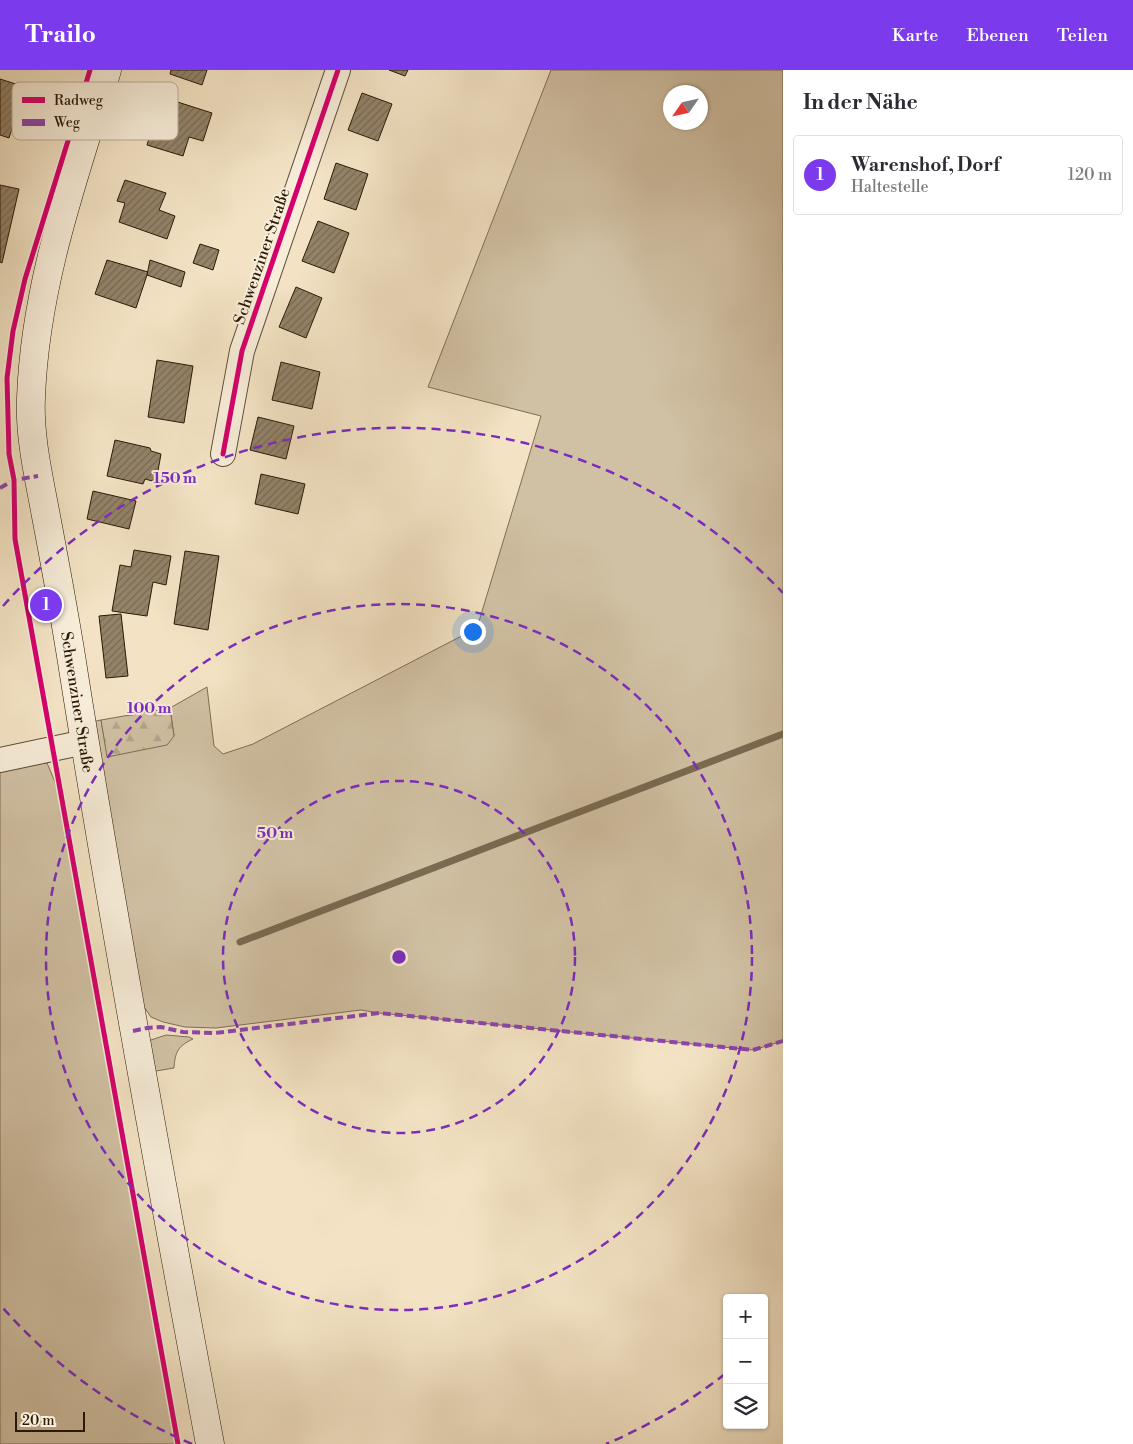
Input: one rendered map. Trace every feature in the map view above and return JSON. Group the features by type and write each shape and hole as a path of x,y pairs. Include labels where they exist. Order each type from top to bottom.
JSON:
{"main road":[{"name":"Schwenziner Straße","path":"103,82 107,70"},
{"name":"Schwenziner Straße","path":"85,140 53,245 36,330 31,419 38,476 64,614 141,1073 210,1444"}],"street":[{"name":"Schwenziner Straße","path":"222,454 242,351 338,70"},
{"path":"0,760 84,742"}],"green space":[{"path":"551,70 783,70 783,1041 753,1050 361,1010 216,1028 185,1027 151,1017 138,998 91,722 101,720 108,757 174,736 170,708 207,687 214,746 223,754 253,744 477,628 541,416 428,387"},
{"path":"170,708 174,736 167,745 107,757 101,720"},
{"path":"47,763 61,796 178,1444 0,1444 0,771 32,764"},
{"path":"166,1035 193,1039 178,1050 174,1068 150,1072 145,1045 151,1040"}],"building":[{"path":"171,70 207,70 202,85 170,74"},
{"path":"389,70 408,70 405,76"},
{"path":"0,79 12,83 12,128 9,138 0,135"},
{"path":"362,93 392,104 378,141 348,130"},
{"path":"178,102 212,113 203,141 189,137 183,156 147,145 149,140 178,140"},
{"path":"336,163 368,174 356,210 324,199"},
{"path":"125,180 166,193 159,210 175,216 167,239 119,222 125,203 117,201"},
{"path":"0,185 19,189 2,263 0,262"},
{"path":"318,221 349,233 334,273 302,261"},
{"path":"200,244 219,250 213,270 193,263"},
{"path":"107,260 148,272 136,308 95,294"},
{"path":"150,260 185,272 181,287 147,275"},
{"path":"296,287 322,298 306,338 279,327"},
{"path":"157,360 193,366 184,423 148,417"},
{"path":"281,362 320,372 312,409 272,400"},
{"path":"258,417 294,426 286,459 250,450"},
{"path":"115,440 150,448 151,451 161,454 156,482 145,479 143,484 107,476"},
{"path":"261,474 305,484 298,514 255,504"},
{"path":"93,491 136,501 129,529 87,519"},
{"path":"134,550 171,556 166,585 153,582 147,616 112,611 120,565 131,567"},
{"path":"185,551 219,556 208,630 174,624"},
{"path":"121,614 128,676 106,678 99,616"}],"waterway":[{"path":"240,942 783,734"}],"marked path":[{"path":"0,488 14,480 38,476"},
{"path":"133,1031 161,1027 183,1032 215,1033 379,1013 753,1050 783,1041"}],"cycle path":[{"path":"86,82 90,70"},
{"path":"223,454 242,351 338,70"},
{"path":"68,140 25,279 13,331 7,378 9,454 14,480 15,539 178,1444"}],"place":[{"name":"Warenshof, Dorf","path":"46,605"}]}
